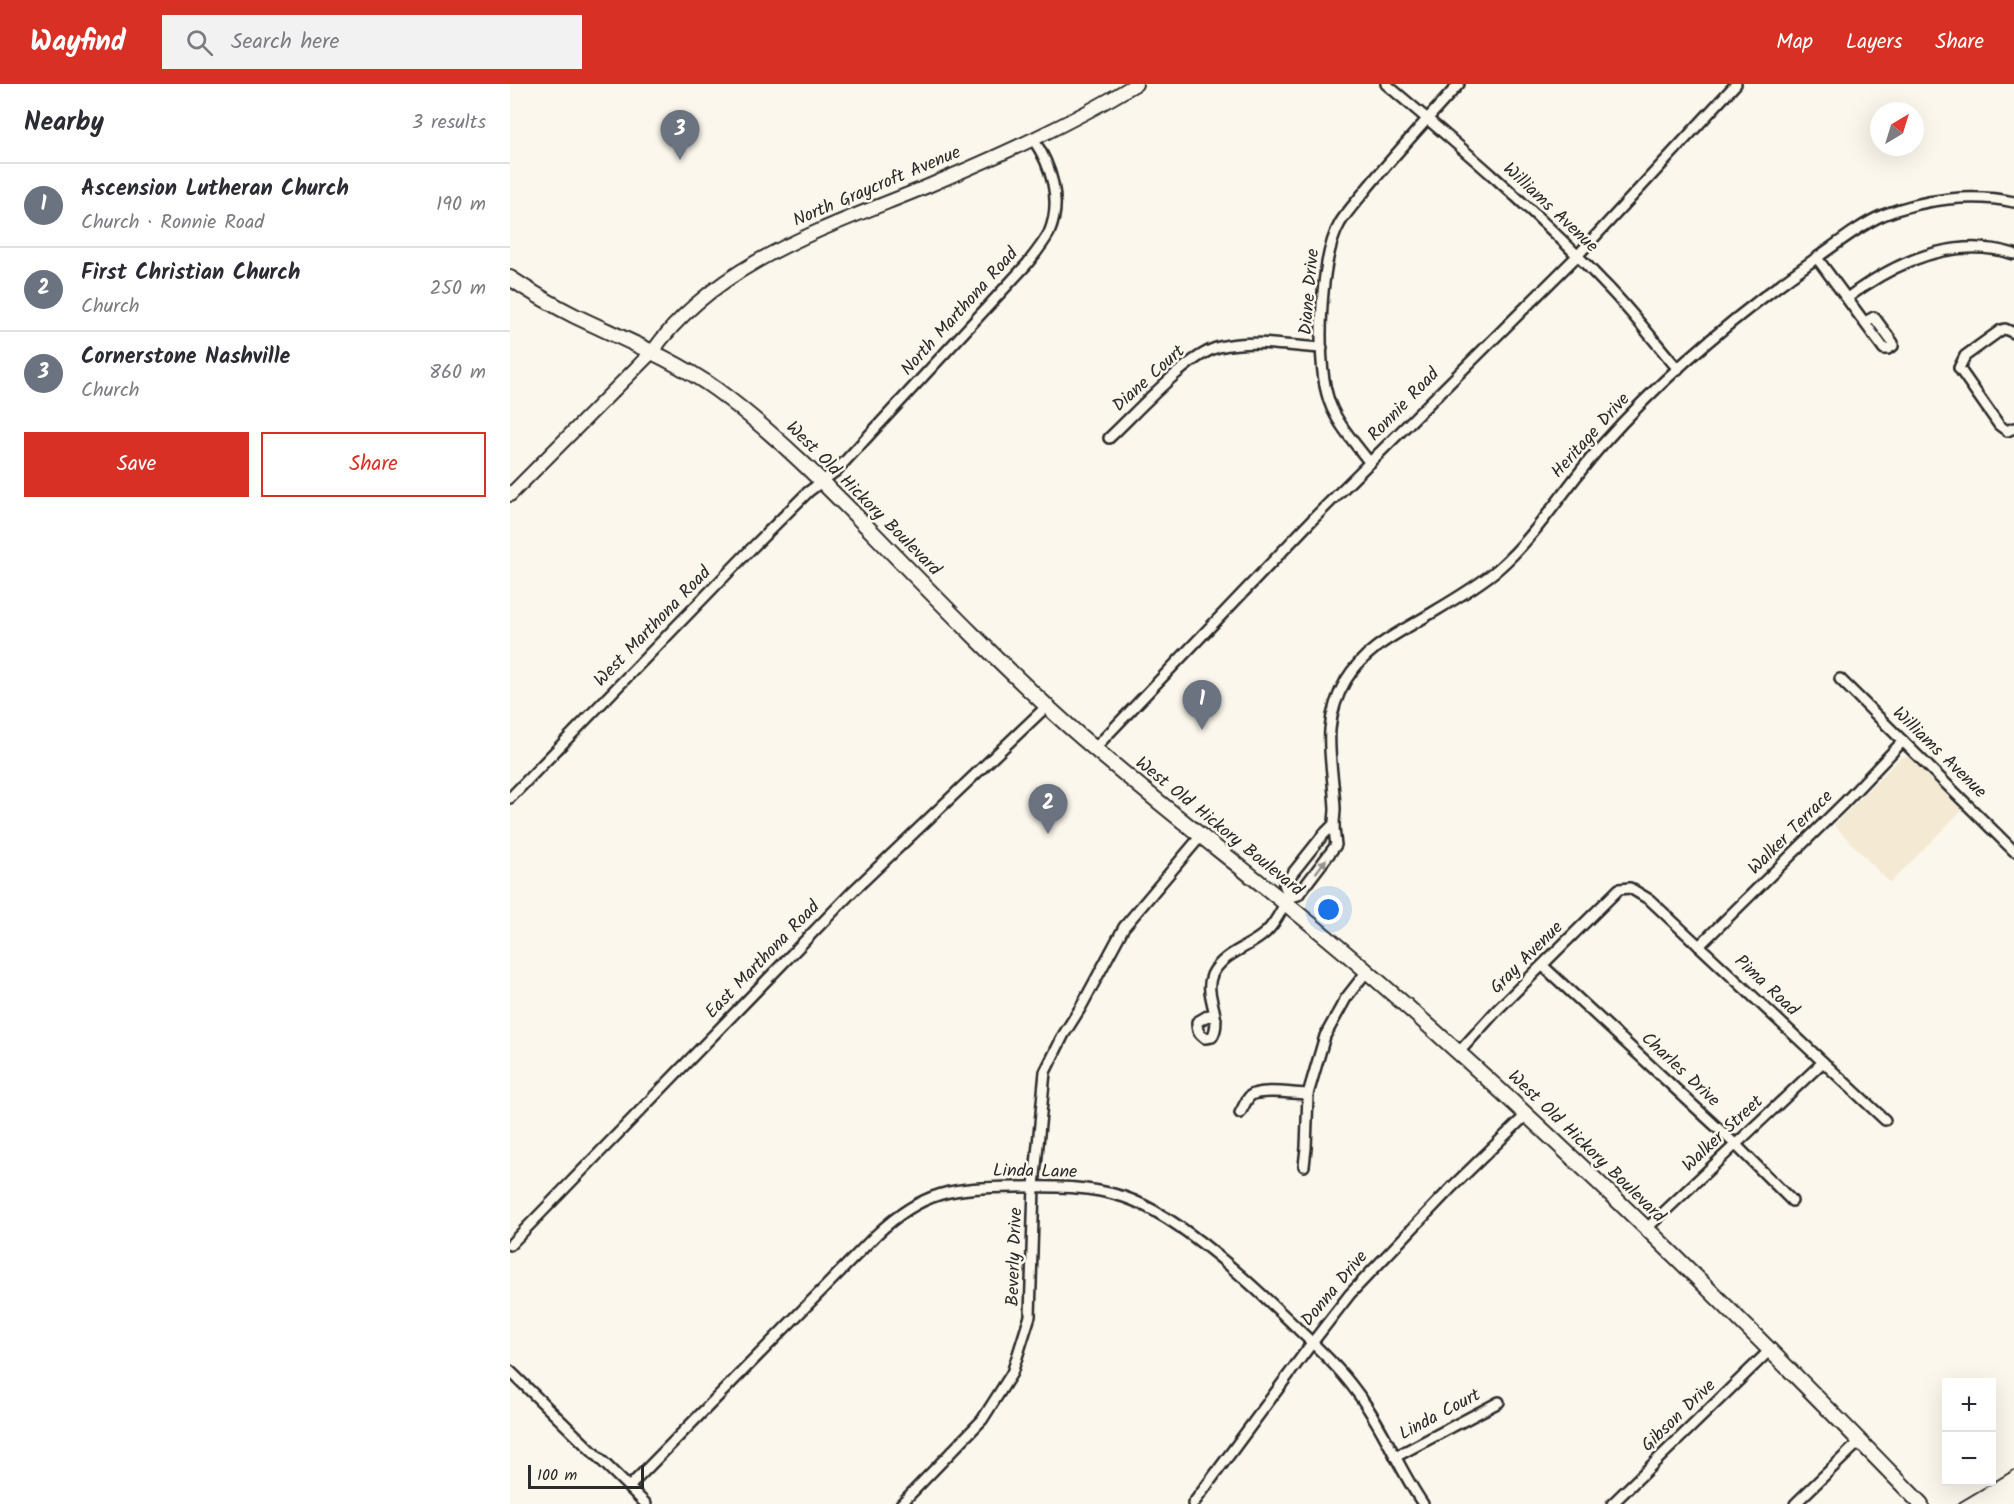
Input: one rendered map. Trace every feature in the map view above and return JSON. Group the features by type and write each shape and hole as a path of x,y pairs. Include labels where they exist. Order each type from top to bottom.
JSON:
{"main road":[{"name":"West Old Hickory Boulevard","path":"510,278 559,308 652,352 714,388 765,429 823,482 1047,706 1094,749 1200,837 1287,900 1459,1052 1770,1350 1920,1504"}],"street":[{"name":"Williams Avenue","path":"1386,84 1480,165 1577,256 1604,283 1678,369"},
{"name":"Diane Drive","path":"1370,463 1336,416 1327,394 1322,348 1327,260 1331,243 1340,224 1382,171 1459,84"},
{"name":"Ronnie Road","path":"1094,749 1315,517 1577,256 1736,84"},
{"name":"North Graycroft Avenue","path":"510,495 652,352 665,333 715,288 758,261 813,233 930,185 1033,139 1099,106 1131,85"},
{"name":"North Marthona Road","path":"823,482 836,471 1027,264 1049,233 1055,205 1055,190 1043,154 1033,139"},
{"name":"Heritage Drive","path":"1216,1019 1212,1005 1211,977 1218,965 1265,934 1274,924 1287,900 1298,895 1324,864 1336,845 1329,752 1330,728 1340,691 1364,657 1391,635 1430,615 1498,569 1533,532 1603,444 1638,406 1740,315 1817,258 1872,221 1916,205 1969,199 2014,202"},
{"path":"1847,298 1890,270 1928,255 1958,249 2002,250 2014,254"},
{"path":"1817,258 1865,322"},
{"path":"2014,333 2005,329 2001,330 1965,356 1959,368 1999,425 2007,431 2014,428"},
{"name":"Diane Court","path":"1109,438 1203,353 1220,347 1251,344 1322,348"},
{"name":"West Marthona Road","path":"510,798 750,550 808,492 823,482"},
{"name":"Williams Avenue","path":"1840,679 2014,851"},
{"name":"East Marthona Road","path":"510,1245 853,891 1047,706"},
{"name":"Walker Terrace","path":"1699,946 1850,798 1903,741"},
{"name":"Heritage Drive","path":"1287,900 1284,884 1334,824"},
{"name":"Beverly Drive","path":"901,1504 982,1420 1012,1373 1030,1316 1034,1186 1045,1072 1124,927 1200,837"},
{"name":"Pima Road","path":"1619,889 1630,888 1640,892 1885,1120"},
{"name":"Gray Avenue","path":"1459,1052 1498,1009 1619,889"},
{"name":"Charles Drive","path":"1543,966 1736,1145 1792,1201"},
{"path":"1304,1166 1308,1094 1325,1036 1346,998 1367,971"},
{"name":"Walker Street","path":"1646,1229 1823,1062"},
{"path":"1240,1113 1251,1096 1257,1094 1270,1092 1308,1094"},
{"name":"Donna Drive","path":"1193,1504 1344,1301 1375,1266 1526,1115"},
{"name":"Linda Lane","path":"629,1487 868,1243 901,1213 920,1201 943,1193 1034,1186 1109,1193 1137,1203 1189,1235 1246,1280 1312,1342 1356,1390 1423,1504"},
{"name":"Gibson Drive","path":"1612,1504 1770,1350"},
{"path":"510,1371 645,1504"},
{"name":"Linda Court","path":"1395,1457 1499,1402"},
{"path":"1795,1504 1860,1441"}],"shaded area":[{"path":"1901,757 1910,757 1963,809 1890,883 1834,825"}],"railway":[{"path":"1957,1504 2014,1470"}],"place":[{"name":"Cornerstone Nashville","path":"680,160"},
{"name":"Ascension Lutheran Church","path":"1202,730"},
{"name":"First Christian Church","path":"1048,834"}]}
